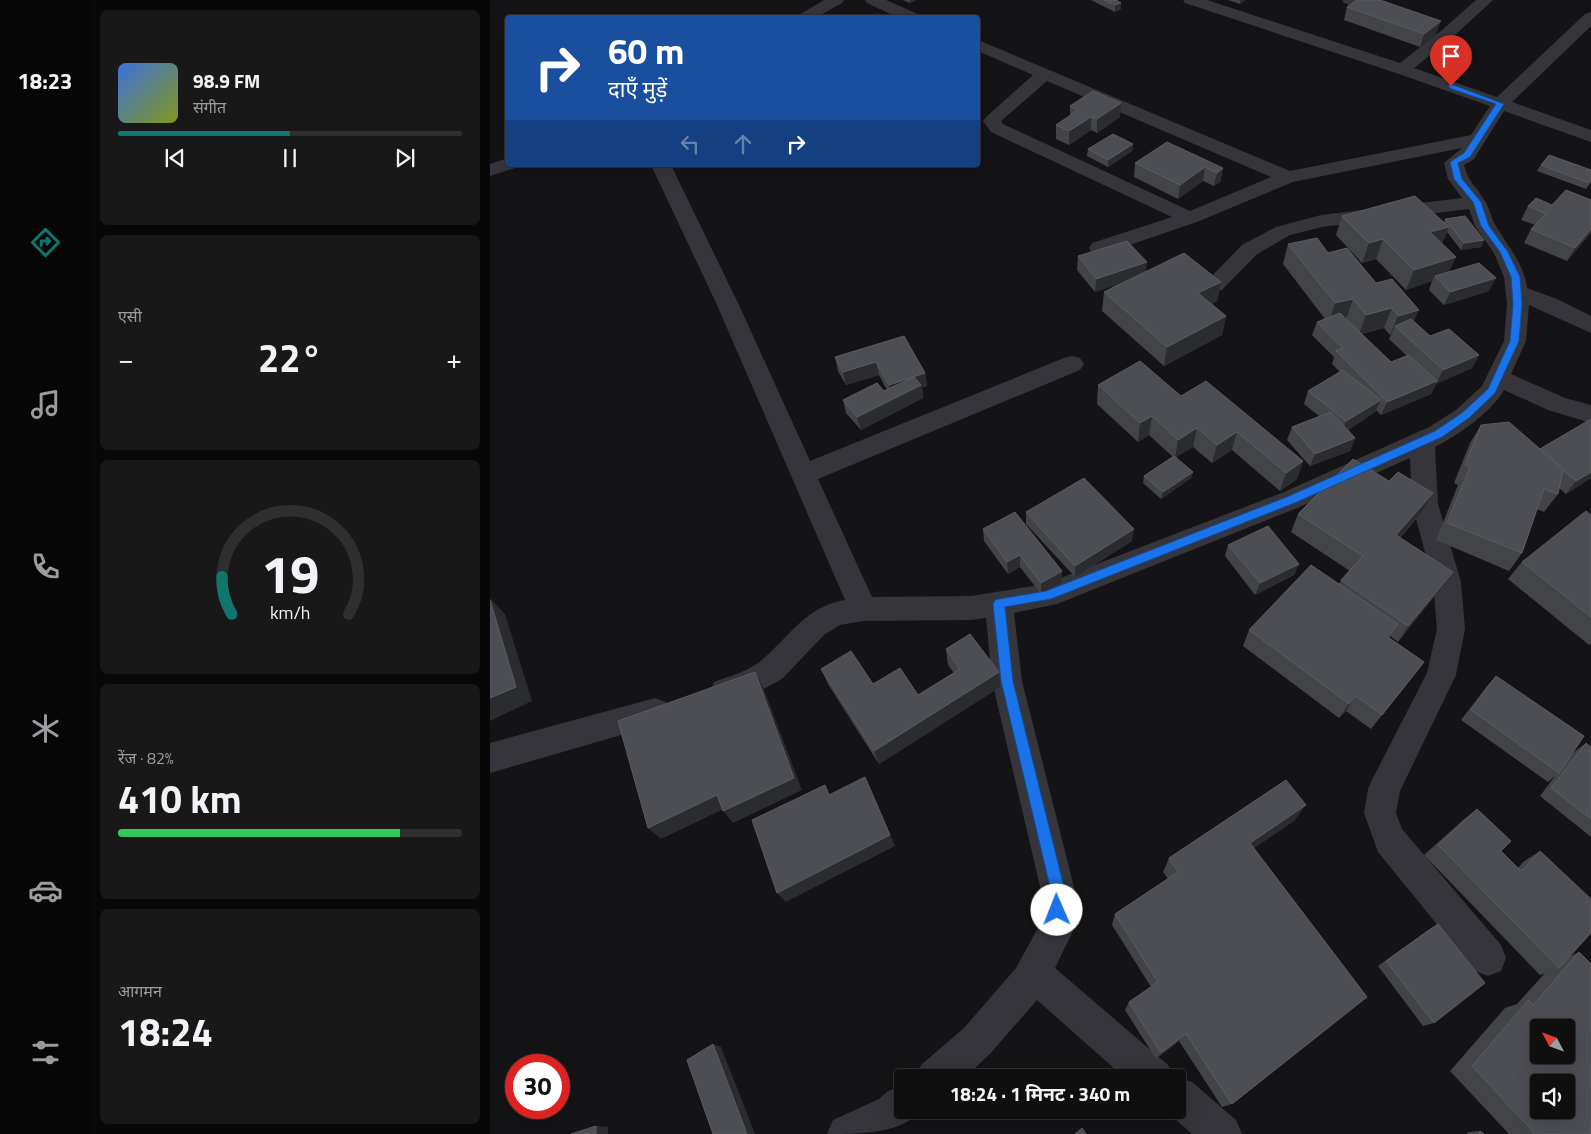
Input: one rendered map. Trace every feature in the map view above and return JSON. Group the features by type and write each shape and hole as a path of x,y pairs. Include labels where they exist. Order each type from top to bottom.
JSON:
{"street":[{"path":"808,15 836,0"},
{"path":"873,0 907,15"},
{"path":"1191,0 1402,69 1591,136"},
{"path":"1350,0 1404,18"},
{"path":"1402,69 1448,33 1485,0"},
{"path":"490,758 739,688 772,670 814,626 834,614 863,609 971,608 1047,596 1293,499 1422,442 1465,416 1492,391 1515,341 1518,304 1512,268 1504,252 1485,226 1476,202 1458,179 1454,162 1467,155 1500,104 1591,17"},
{"path":"1430,27 1448,33"},
{"path":"980,46 1288,177"},
{"path":"1044,74 995,117 992,121 997,128 1190,218"},
{"path":"1099,248 1190,218 1288,177 1478,139"},
{"path":"490,170 505,165"},
{"path":"662,167 728,305 863,609"},
{"path":"1214,285 1249,250 1283,231 1321,221 1476,202"},
{"path":"1516,292 1549,304 1591,325"},
{"path":"804,474 1072,364"},
{"path":"1498,378 1557,404 1591,414"},
{"path":"1422,442 1426,504 1446,582 1451,629 1441,675 1384,789 1380,813 1390,840 1488,958"},
{"path":"944,1069 977,1041 1029,981 1056,929 1058,891 1007,681 999,604"},
{"path":"1034,973 1144,1069"},
{"path":"1186,1103 1222,1134"},
{"path":"847,1134 894,1112"}],"building":[{"path":"1104,0 1116,0 1121,3 1115,5"},
{"path":"1357,0 1380,0 1441,21 1424,34 1347,7"},
{"path":"1093,91 1121,103 1097,119 1091,117 1069,131 1056,125 1078,110 1070,106"},
{"path":"1113,134 1133,144 1108,160 1088,149"},
{"path":"1167,142 1223,168 1217,173 1205,167 1180,185 1135,163"},
{"path":"1549,155 1591,170 1591,180 1589,183 1541,165"},
{"path":"1566,190 1591,200 1591,229 1575,248 1531,229 1546,214 1528,206 1536,198 1552,205"},
{"path":"1415,196 1449,227 1430,232 1456,257 1414,270 1383,239 1369,243 1342,216"},
{"path":"1465,216 1484,240 1464,243 1445,219"},
{"path":"1317,238 1328,253 1347,248 1376,283 1392,279 1419,310 1398,316 1392,308 1366,315 1353,299 1335,303 1288,244"},
{"path":"1127,241 1147,262 1096,279 1078,256"},
{"path":"1184,253 1221,282 1198,293 1226,316 1167,347 1104,292"},
{"path":"1479,263 1496,278 1450,292 1435,276"},
{"path":"1340,313 1391,362 1409,355 1437,381 1387,402 1336,351 1343,348 1317,322"},
{"path":"1411,319 1430,336 1449,329 1479,355 1443,370 1395,326"},
{"path":"904,336 925,373 889,385 876,362 843,372 835,357"},
{"path":"1140,361 1181,396 1206,381 1303,461 1286,473 1237,432 1217,445 1197,428 1178,440 1152,416 1140,423 1098,385"},
{"path":"1343,370 1381,400 1346,421 1308,391"},
{"path":"914,377 921,385 857,417 843,400 877,383 884,391"},
{"path":"1331,412 1355,438 1315,454 1292,427"},
{"path":"1591,419 1591,472 1576,481 1540,449"},
{"path":"1509,422 1563,469 1558,494 1544,489 1522,553 1447,523 1470,467 1465,465 1481,425"},
{"path":"1174,456 1193,472 1163,492 1144,476"},
{"path":"1353,459 1389,481 1398,472 1433,493 1396,535 1453,572 1408,626 1341,580 1363,556 1298,514"},
{"path":"1084,478 1134,529 1075,566 1026,512"},
{"path":"1586,511 1591,515 1591,617 1522,562"},
{"path":"1015,512 1062,571 1041,583 1020,555 1007,562 983,529"},
{"path":"1268,526 1299,564 1260,583 1228,545"},
{"path":"1311,565 1398,624 1388,637 1424,662 1382,715 1356,696 1349,704 1249,630"},
{"path":"490,600 516,687 490,698"},
{"path":"970,634 999,672 874,751 821,669 851,651 873,684 900,668 918,695 960,669 946,649"},
{"path":"755,672 794,778 723,811 717,795 648,828 618,721"},
{"path":"1496,676 1584,736 1559,773 1471,710"},
{"path":"1586,743 1591,747 1591,819 1551,788"},
{"path":"865,777 890,835 777,893 752,820 825,785 829,795"},
{"path":"1286,780 1306,805 1250,843 1367,997 1232,1104 1186,1034 1161,1053 1129,1002 1158,982 1115,914 1178,872 1169,858"},
{"path":"1477,809 1511,841 1501,851 1521,871 1540,851 1591,899 1591,933 1559,968 1438,845"},
{"path":"1438,924 1485,983 1434,1023 1386,961"},
{"path":"1579,952 1591,964 1591,1134 1535,1134 1472,1066 1528,1000 1533,1005"},
{"path":"713,1044 747,1134 713,1134 687,1060"},
{"path":"596,1126 596,1134 571,1134"},
{"path":"1082,1128 1086,1134 1075,1134"}],"route":[{"path":"1057,910 1058,891 1007,681 999,604 1047,596 1293,499 1438,434 1465,416 1492,391 1515,341 1518,304 1515,277 1504,252 1485,226 1476,202 1458,179 1454,162 1467,155 1500,104 1451,86"}]}
